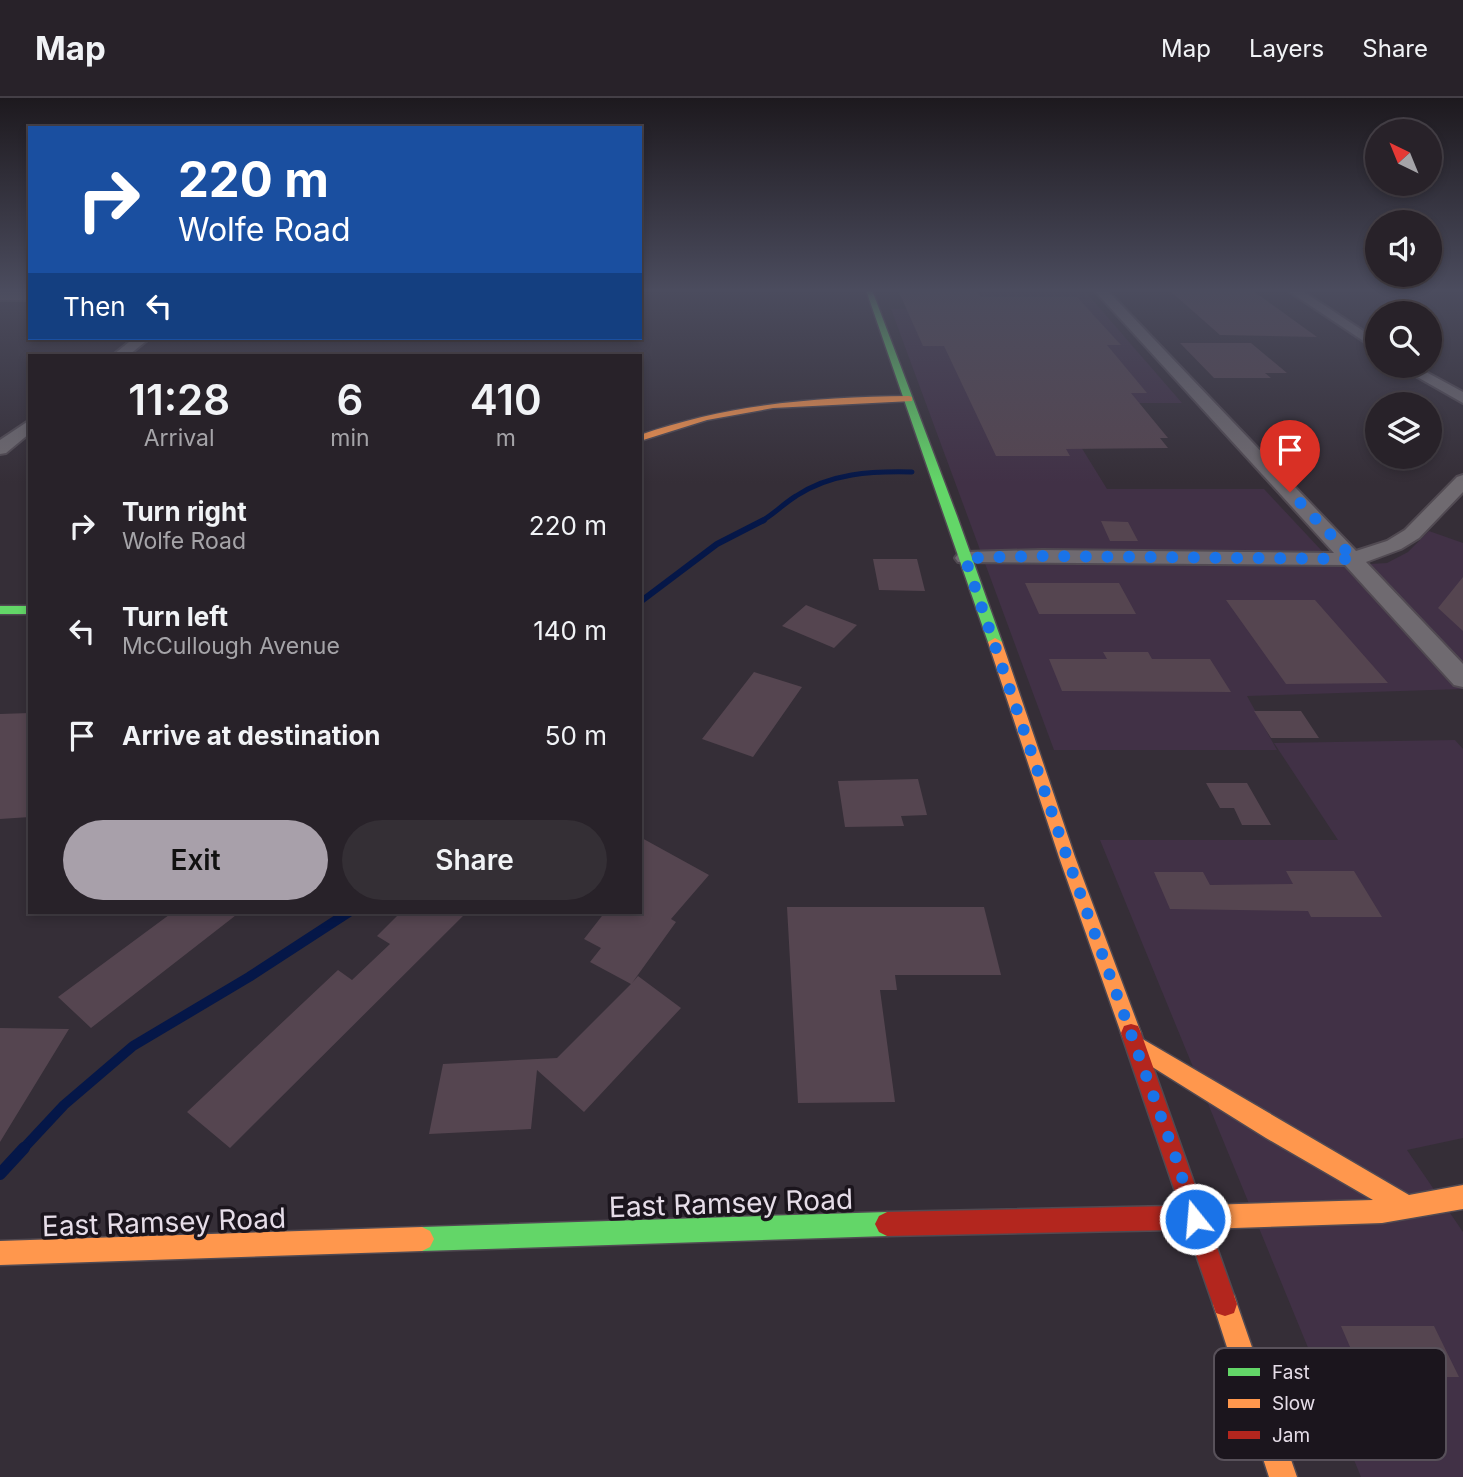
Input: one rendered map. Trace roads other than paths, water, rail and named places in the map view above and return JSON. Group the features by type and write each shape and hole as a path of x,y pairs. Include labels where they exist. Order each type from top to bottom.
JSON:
{"street":[{"path":"893,354 1067,857 1137,1046 1239,1348"},
{"path":"1161,354 1463,679"},
{"path":"1427,378 1463,398"},
{"path":"642,438 689,420 765,404 819,399 909,399"},
{"path":"10,421 28,423"},
{"path":"0,449 28,425"},
{"path":"965,558 1042,556 1354,559 1394,545 1412,534 1463,481"},
{"path":"0,611 28,610"},
{"path":"1137,1046 1274,1130 1408,1207"},
{"name":"East Ramsey Road","path":"0,1253 972,1221 1195,1219 1382,1211 1463,1197"},
{"path":"1277,1460 1283,1477"}],"waterway":[{"path":"760,522 796,496 823,482 867,473 912,472"},
{"path":"642,600 717,544 764,520"},
{"path":"22,1150 64,1105 133,1046 249,977 346,914"},
{"path":"0,1174 24,1148"}]}
